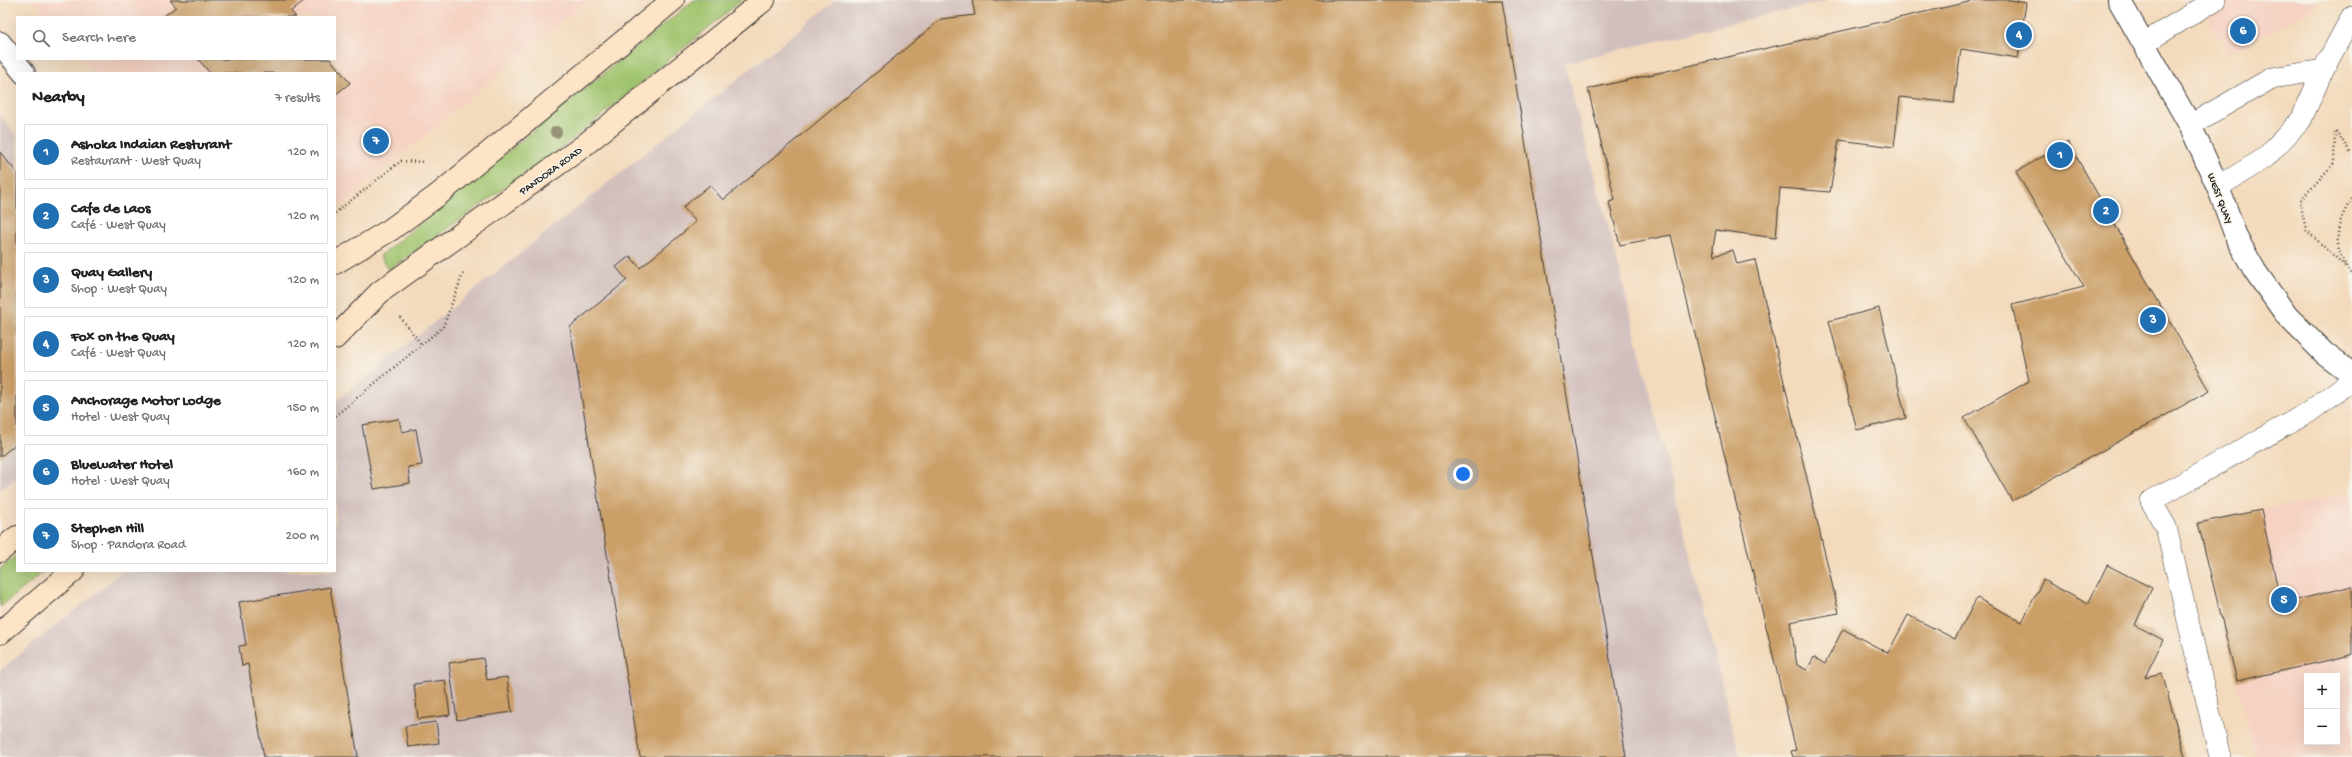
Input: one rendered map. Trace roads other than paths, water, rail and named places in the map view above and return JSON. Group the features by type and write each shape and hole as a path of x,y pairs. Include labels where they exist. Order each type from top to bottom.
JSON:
{"main road":[{"path":"336,262 390,230 438,195 673,0"},
{"name":"PANDORA ROAD","path":"336,337 380,292 582,147 764,0"},
{"path":"0,551 16,538"},
{"path":"0,633 72,572"}],"street":[{"name":"WEST QUAY","path":"2119,0 2190,125 2218,188 2237,239 2255,272 2286,316 2324,353 2352,374"},
{"path":"0,43 23,72"}],"lane":[{"path":"2144,43 2215,0"},
{"path":"2218,188 2265,158 2301,120 2322,70 2352,16"},
{"path":"2190,125 2272,78 2322,70"},
{"path":"2220,757 2166,527 2151,501 2302,416 2352,380"}],"place":[{"name":"Bluewater Hotel","path":"2243,31"},
{"name":"Fox on the Quay","path":"2019,35"},
{"name":"Stephen Hill","path":"376,141"},
{"name":"Ashoka Indaian Resturant","path":"2060,155"},
{"name":"Cafe de Laos","path":"2106,211"},
{"name":"Quay Gallery","path":"2153,320"},
{"name":"Anchorage Motor Lodge","path":"2284,600"}]}
